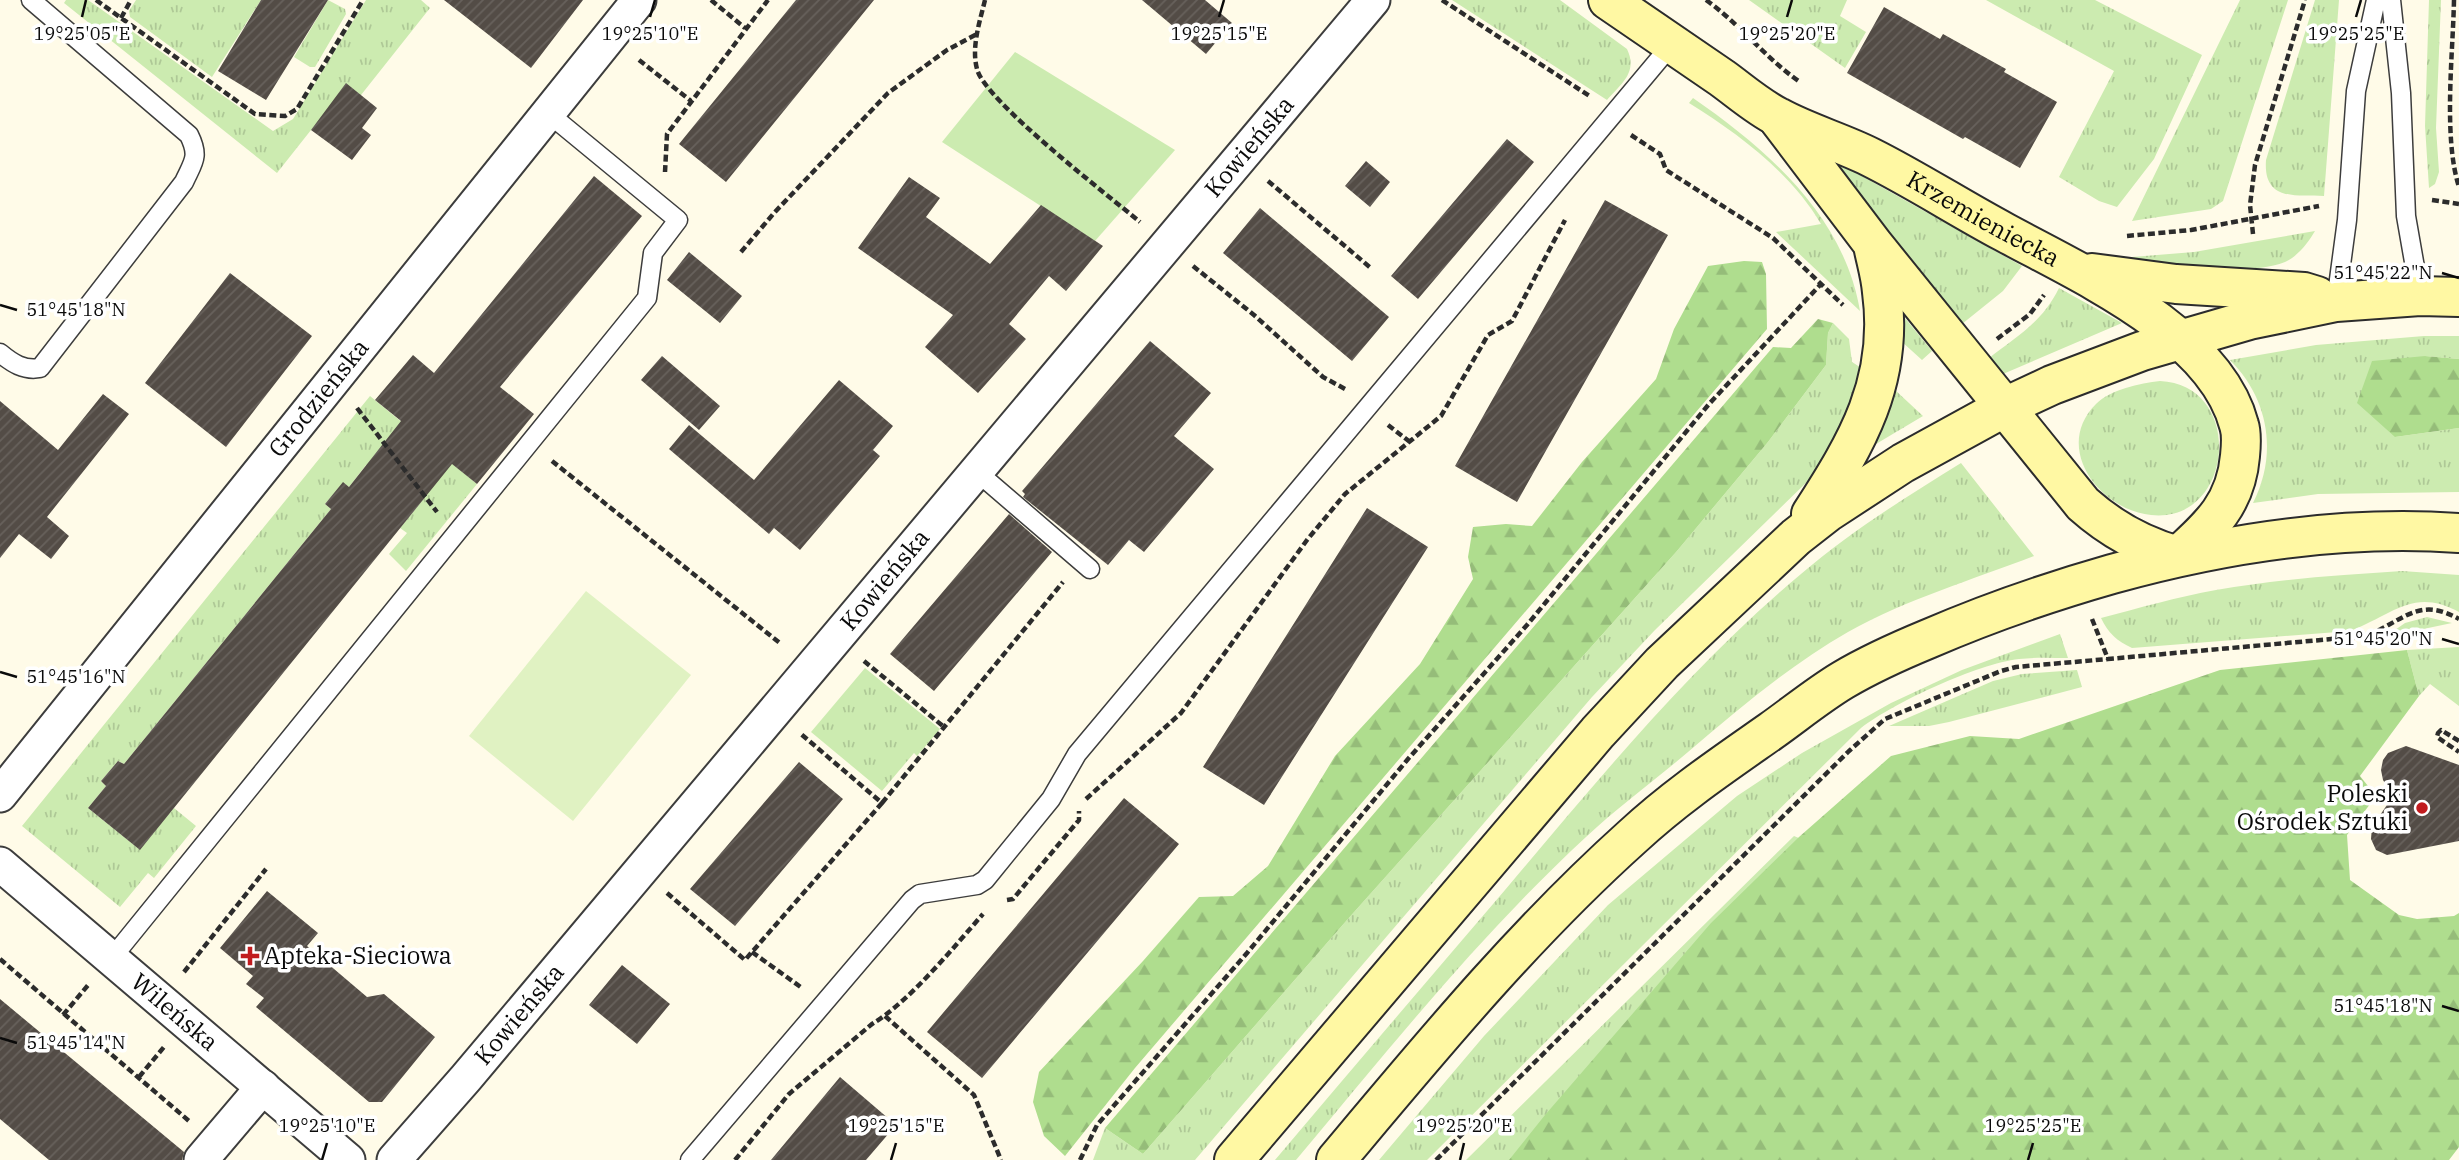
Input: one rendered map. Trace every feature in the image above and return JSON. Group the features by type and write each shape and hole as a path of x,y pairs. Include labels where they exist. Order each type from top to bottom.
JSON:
{"main road":[{"name":"Krzemieniecka","path":"1608,0 1777,117 1869,157 2061,281 2149,315 2180,339 2215,377 2231,403 2240,427 2238,474 2229,501 2203,533 2178,556 2133,539 2083,504 1873,244 1777,117"},
{"path":"1796,537 1844,464 1863,429 1880,375 1884,338 1882,293 1873,244"},
{"path":"2061,281 2176,284 2304,292 2336,302"},
{"path":"1234,1160 1598,732 1662,663 1796,537 1865,486 2004,407 2098,367 2180,339 2249,320 2336,302 2420,296 2459,297"},
{"path":"1336,1160 1442,1034 1543,922 1632,837 1730,759 1844,680 1897,652 2006,607 2178,556 2254,543 2311,537 2376,532 2459,533"}],"street":[{"name":"Grodzieńska","path":"0,795 639,0"},
{"name":"Kowieńska","path":"394,1160 466,1078 1373,0"},
{"name":"Wileńska","path":"0,864 348,1160"},
{"path":"201,1160 263,1087"}],"lane":[{"path":"0,354 11,363 30,370 40,368 184,182 195,158 195,148 189,135 31,0"},
{"path":"2336,302 2348,203 2356,90 2376,0"},
{"path":"2391,0 2401,93 2404,199 2420,296"},
{"path":"690,1160 912,900 920,894 977,885 985,880 1054,796 1077,754 1672,44"},
{"path":"111,959 644,302 653,253 678,220 548,113"},
{"path":"976,471 1090,569"}],"path":[{"path":"96,0 255,114 285,116 297,109 363,0"},
{"path":"121,18 131,0"},
{"path":"711,0 745,28"},
{"path":"664,208 667,134 768,0"},
{"path":"985,0 977,34 977,70 993,95 1140,222"},
{"path":"1441,0 1606,106 1617,125 1660,154 1666,170 1773,238 1847,309"},
{"path":"2253,234 2251,219 2255,165 2305,0"},
{"path":"2454,0 2451,149 2459,187"},
{"path":"741,252 774,213 888,93 947,50 977,34"},
{"path":"639,60 691,101"},
{"path":"1268,180 1372,269"},
{"path":"2404,199 2459,204"},
{"path":"2116,237 2166,233 2348,203"},
{"path":"1002,901 1013,899 1079,820 1078,806 1181,713 1307,540 1345,494 1441,416 1488,335 1512,321 1567,215"},
{"path":"1193,266 1254,315 1323,377 1346,389 1410,442"},
{"path":"1992,342 2030,314 2061,281"},
{"path":"1080,1160 1097,1125 1247,953 1408,759 1527,625 1709,404 1821,284"},
{"path":"354,404 443,520 453,538"},
{"path":"530,443 781,644"},
{"path":"666,892 745,960 882,803 1066,578"},
{"path":"1436,1160 1885,719 2016,667 2354,638 2379,629 2412,611 2429,609 2459,619"},
{"path":"2093,621 2108,659"},
{"path":"863,660 944,727"},
{"path":"2459,741 2441,730 2438,733 2437,737 2459,752"},
{"path":"800,733 882,803"},
{"path":"183,973 266,869"},
{"path":"735,1160 789,1094 885,1016 940,962 983,913"},
{"path":"752,952 822,1003"},
{"path":"0,959 190,1121"},
{"path":"63,1015 90,984"},
{"path":"885,1016 974,1095 1001,1160"},
{"path":"139,1077 164,1046"}],"green space":[{"path":"66,0 88,0 273,131 293,119 366,0 421,0 430,8 361,95 311,130 277,173 64,3"},
{"path":"136,0 261,0 212,77 130,17 129,11"},
{"path":"328,0 345,9 346,14 315,67 310,67 294,57"},
{"path":"1452,0 1560,0 1627,49 1631,64 1627,77 1607,100"},
{"path":"1749,0 1847,0 1840,16 1866,32 1845,68"},
{"path":"1986,0 2095,0 2202,55 2154,159 2117,207 2099,201 2059,177 2114,71"},
{"path":"2240,0 2288,0 2223,201 2211,209 2132,221"},
{"path":"2315,0 2339,0 2324,196 2292,195 2275,189 2270,183 2266,173 2266,160"},
{"path":"2429,0 2441,0 2436,128 2439,172 2435,184 2429,188 2425,126"},
{"path":"1015,52 1175,150 1095,241 942,142"},
{"path":"1693,98 1748,140 1799,188 1838,245 1851,277 1860,311 1776,232 1821,224 1809,205 1779,171 1745,141 1689,103"},
{"path":"1837,162 2022,266 2003,291 1962,324 1834,164"},
{"path":"2315,231 2294,256 2268,267 2204,268 2120,258 2194,252"},
{"path":"1744,261 1762,262 1766,274 1767,329 1135,1068 1065,1156 1044,1136 1033,1102 1039,1072 1199,897 1233,896 1268,866 1335,756 1420,664 1473,579 1468,557 1473,527 1506,524 1532,526 1582,462 1656,379 1674,329 1708,266"},
{"path":"2059,288 2122,323 2003,374 1989,358 2037,319"},
{"path":"1900,312 1932,351 1922,360 1901,341"},
{"path":"1818,319 1833,323 1828,333 1826,365 1768,442 1677,551 1347,920 1143,1154 1105,1128 1773,347 1791,348"},
{"path":"1833,323 1849,339 1852,362 1863,369 1853,413 1811,478 1655,630 1592,697 1195,1160 1093,1160 1105,1128 1143,1154 1347,920 1677,551 1768,442 1826,365 1828,333"},
{"path":"2424,336 2459,336 2459,359 2425,356 2395,437 2459,428 2459,492 2318,494 2253,503 2265,465 2266,428 2254,392 2230,360 2316,345"},
{"path":"2425,356 2459,359 2459,428 2395,437 2357,403 2372,361"},
{"path":"2160,381 2188,388 2207,405 2217,428 2219,453 2213,478 2200,498 2179,512 2151,515 2132,511 2115,502 2100,489 2088,474 2081,457 2079,439 2084,421 2102,399 2126,388"},
{"path":"1895,390 1923,416 1876,444"},
{"path":"370,396 477,484 406,571 389,554 407,533 400,528 417,507 366,465 349,487 343,483 325,504 331,509 124,764 118,761 101,781 106,786 88,808 139,849 174,808 196,826 154,878 148,873 120,907 22,826"},
{"path":"1961,463 2034,556 1870,620 1785,673 1746,704 1586,837 1472,953 1296,1160 1275,1160 1610,766 1721,647 1801,574 1839,544"},
{"path":"2402,571 2459,575 2459,612 2429,602 2416,603 2391,611 2350,631 2132,648 2114,636 2101,618 2239,586"},
{"path":"586,591 691,675 573,821 469,736"},
{"path":"2427,617 2452,623 2385,637 2405,623"},
{"path":"2060,634 2068,658 2019,659 1981,668 1915,696 1861,728 1427,1160 1379,1160 1484,1036 1608,905 1737,796 1802,753 1891,703 1962,670"},
{"path":"2459,647 2459,706 2430,684 2419,696 2407,650"},
{"path":"2407,650 2419,696 2360,776 2376,796 2347,835 2350,880 2399,915 2417,919 2454,916 2459,913 2459,1147 2449,1160 1509,1160 1711,923 1799,837 1891,756 1970,736 2019,739 2220,670"},
{"path":"865,668 940,729 917,756 914,753 882,791 811,732"},
{"path":"2077,670 2082,687 1949,722 1929,726 1889,726 1993,681 2022,674"},
{"path":"1794,836 1806,841 1542,1160 1466,1160"}],"building":[{"path":"261,0 328,0 266,100 218,71"},
{"path":"444,0 583,0 531,68"},
{"path":"796,0 874,0 726,182 679,144"},
{"path":"1142,0 1205,0 1232,23 1206,54"},
{"path":"1884,7 1940,39 1943,34 2006,69 2004,72 2057,102 2020,168 1847,73"},
{"path":"346,83 377,108 362,128 371,135 352,160 311,130"},
{"path":"1507,139 1534,162 1418,299 1391,276"},
{"path":"1366,161 1390,182 1370,207 1345,186"},
{"path":"594,176 642,216 500,387 534,414 477,484 452,464 140,850 88,808 106,786 101,781 118,761 124,764 331,509 325,504 343,482 349,487 401,421 375,400 413,355 434,373"},
{"path":"909,177 940,198 926,217 990,264 1041,205 1103,246 1066,291 1049,276 1009,324 1026,339 978,393 925,347 953,315 858,248"},
{"path":"1605,200 1668,235 1517,502 1455,466"},
{"path":"1260,208 1389,317 1352,361 1223,253"},
{"path":"689,252 742,296 720,323 667,280"},
{"path":"230,273 312,336 226,447 145,383"},
{"path":"1150,341 1211,393 1174,436 1214,469 1144,552 1129,540 1108,565 1023,497 1025,494 1022,491"},
{"path":"662,356 720,406 699,430 641,380"},
{"path":"839,380 893,426 873,450 880,456 800,550 774,528 769,534 669,449 689,425 754,480"},
{"path":"103,394 129,414 47,517 69,536 51,559 19,534 0,558 0,401 58,450"},
{"path":"1367,508 1428,547 1264,805 1203,767"},
{"path":"1009,514 1052,552 934,691 890,654"},
{"name":"Poleski Ośrodek Sztuki","path":"2406,746 2459,765 2459,841 2387,855 2376,850 2371,839 2372,827 2393,796 2383,780 2381,770 2388,753"},
{"path":"799,762 843,799 735,926 690,889"},
{"path":"1124,798 1179,844 982,1078 927,1032"},
{"path":"267,891 318,933 307,946 367,997 384,994 435,1037 382,1102 369,1102 256,1007 264,998 246,984 253,976 220,948"},
{"path":"622,965 670,1004 637,1044 589,1005"},
{"path":"0,999 184,1152 182,1160 49,1160 0,1119"},
{"path":"840,1077 896,1125 866,1160 771,1160"}],"place":[{"name":"Poleski Ośrodek Sztuki","path":"2422,808"},
{"name":"Apteka-Sieciowa","path":"250,956"}]}
